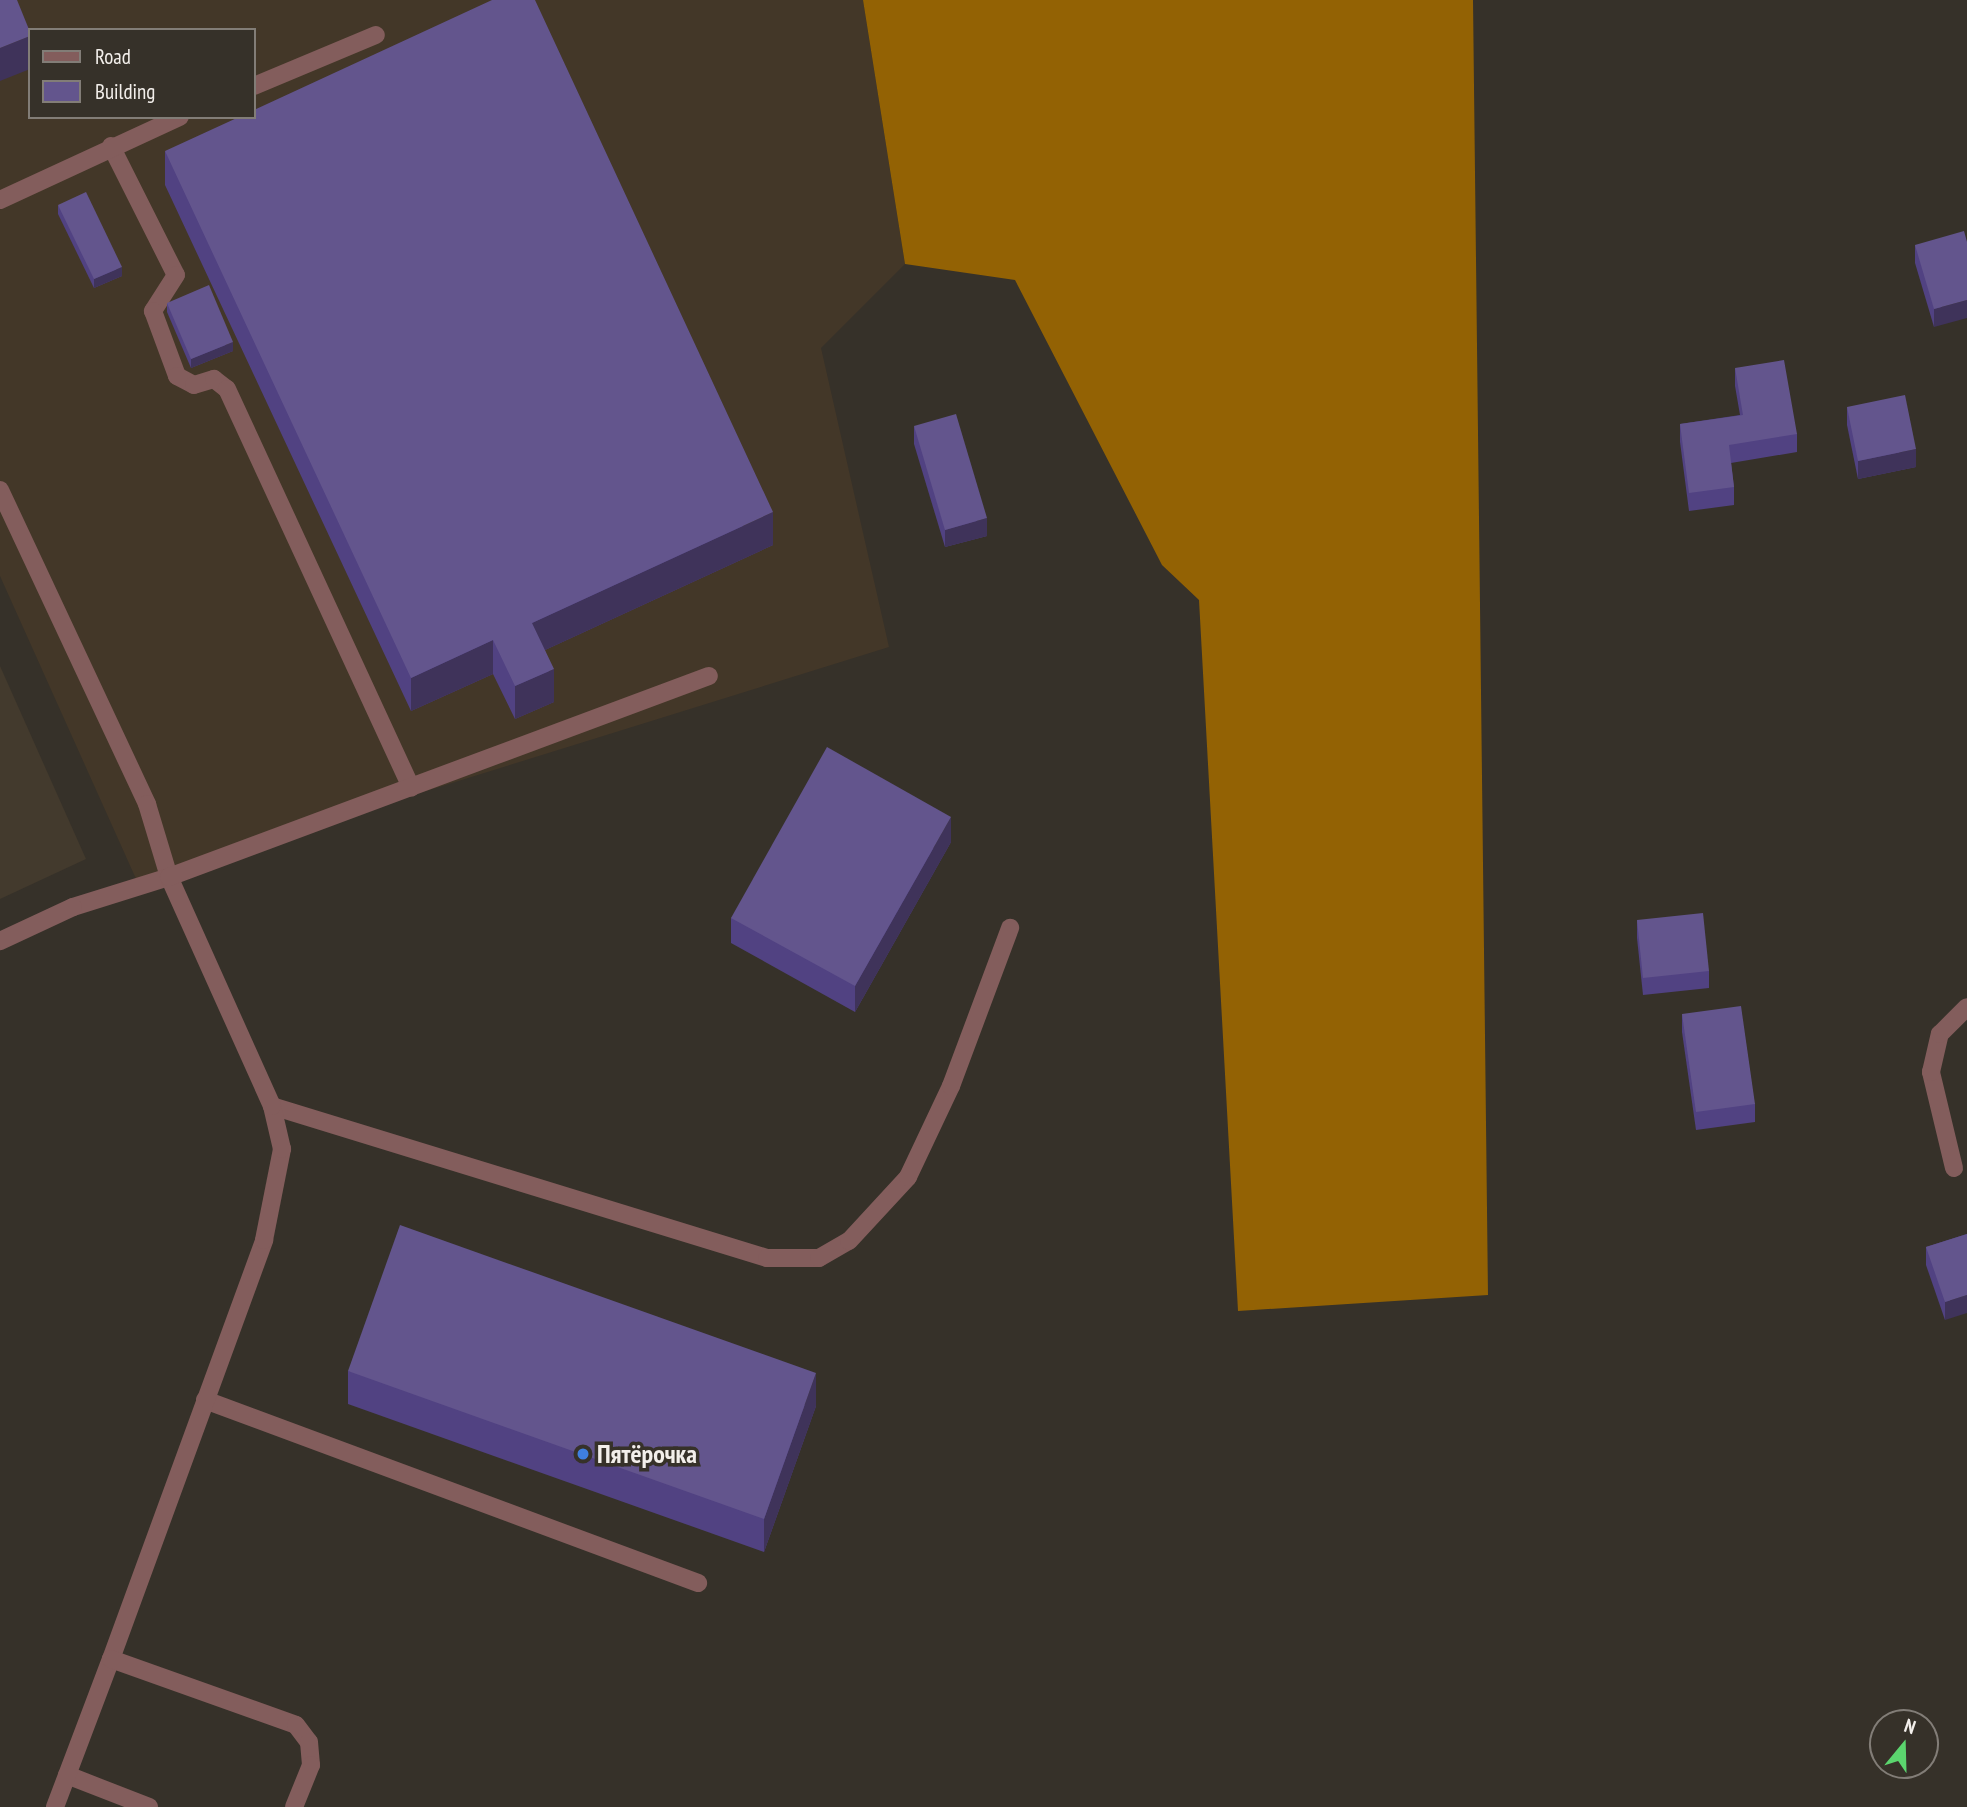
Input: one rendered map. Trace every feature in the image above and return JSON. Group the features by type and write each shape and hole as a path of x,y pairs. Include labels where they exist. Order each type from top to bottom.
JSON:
{"street":[{"path":"256,85 376,35"},
{"path":"0,200 111,146 175,119"},
{"path":"111,146 176,275 153,310 177,376 194,385 214,379 227,389 411,788"},
{"path":"0,490 147,804 169,877 272,1106 282,1149 276,1196 205,1400 55,1807"},
{"path":"0,941 73,907 169,877 709,676"},
{"path":"272,1106 766,1258 819,1258 849,1241 908,1177 947,1096 1010,928"},
{"path":"1954,1168 1931,1072 1940,1034 1967,1007"},
{"path":"205,1400 698,1583"},
{"path":"111,1658 296,1725 309,1742 311,1765 294,1807"},
{"path":"67,1775 149,1807"}],"shaded area":[{"path":"0,0 863,0 905,264 821,348 889,647 137,881 0,576"},
{"path":"863,0 1473,0 1488,1295 1238,1311 1199,600 1162,565 1015,280 905,264"},
{"path":"0,666 86,859 0,899"}],"building":[{"path":"0,0 17,0 28,28 28,37 0,48"},
{"path":"492,0 535,0 773,512 532,623 554,669 515,686 493,640 411,678 165,151 235,119 256,119 256,109"},
{"path":"86,192 122,267 94,279 58,205"},
{"path":"1964,231 1967,242 1967,300 1934,309 1915,245"},
{"path":"209,285 233,342 191,359 167,303"},
{"path":"1784,360 1797,434 1729,445 1734,487 1689,493 1680,424 1743,415 1735,368"},
{"path":"1905,395 1916,449 1858,461 1847,407"},
{"path":"956,414 987,518 945,530 914,426"},
{"path":"827,747 951,817 855,986 731,918"},
{"path":"1703,913 1709,971 1643,978 1637,920"},
{"path":"1741,1006 1755,1104 1696,1112 1682,1014"},
{"path":"400,1225 816,1373 764,1519 348,1371"},
{"path":"1967,1234 1967,1295 1945,1302 1926,1247"}],"place":[{"name":"Пятёрочка","path":"583,1454"}]}
